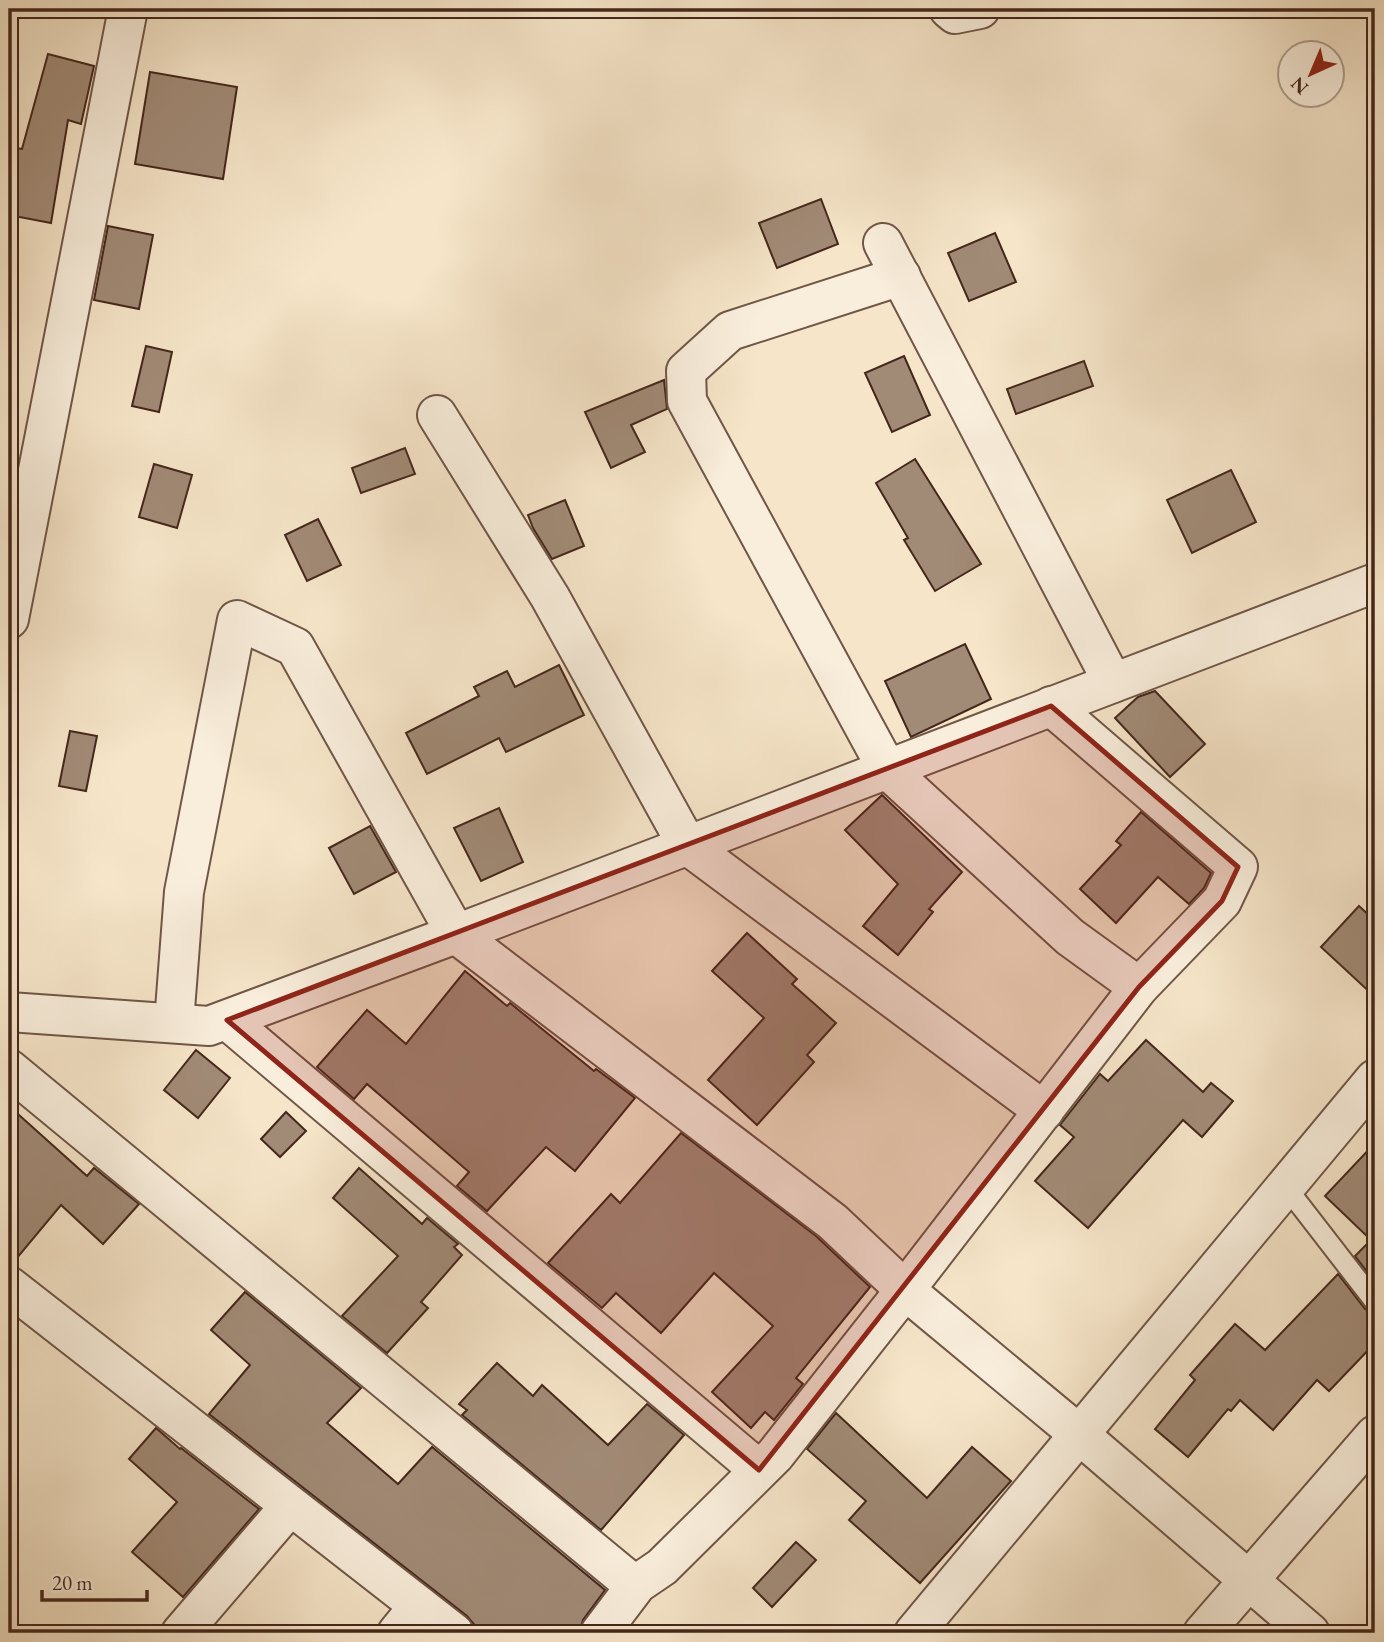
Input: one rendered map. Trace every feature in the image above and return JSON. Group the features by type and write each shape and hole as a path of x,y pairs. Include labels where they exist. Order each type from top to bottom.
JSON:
{"street":[{"path":"9,619 128,9"},
{"path":"949,9 955,14 980,9"},
{"path":"1113,683 892,259 730,331 686,371 687,401 887,769 1070,937 1139,987"},
{"path":"437,415 550,597 687,845 1044,1111"},
{"path":"9,1012 209,1026 1375,583"},
{"path":"174,1023 184,892 237,620 295,647 456,934 832,1222 905,1290 1081,1436 1310,1633"},
{"path":"600,1633 637,1584 663,1567 775,1455 1139,987 1222,901 1238,867 1051,706"},
{"path":"227,1020 759,1470"},
{"path":"9,1069 634,1585"},
{"path":"914,1633 1081,1436 1375,1079"},
{"path":"9,1286 290,1506 408,1620 454,1633"},
{"path":"1203,1633 1375,1434"},
{"path":"181,1633 290,1506"}],"lane":[{"path":"1286,1186 1375,1302"}],"highlighted area":[{"path":"1051,706 1238,867 1222,901 1139,987 759,1470 227,1020"}],"building":[{"path":"48,54 94,66 81,124 68,120 51,223 9,215 9,147 22,149"},
{"path":"150,72 237,87 223,179 135,164"},
{"path":"821,199 838,244 777,268 759,223"},
{"path":"108,226 153,235 139,309 94,300"},
{"path":"995,233 1016,282 969,301 948,253"},
{"path":"146,346 172,352 159,412 132,406"},
{"path":"904,356 930,415 892,432 865,373"},
{"path":"1084,361 1093,386 1016,414 1007,389"},
{"path":"664,380 667,409 631,425 645,452 611,468 585,412"},
{"path":"405,448 415,474 361,493 352,468"},
{"path":"915,459 981,564 935,591 904,540 908,538 876,483"},
{"path":"154,464 192,475 177,528 139,517"},
{"path":"1231,470 1256,522 1192,553 1167,500"},
{"path":"565,500 584,546 552,559 528,515"},
{"path":"318,519 341,565 307,581 285,535"},
{"path":"965,644 991,699 911,737 885,681"},
{"path":"559,665 584,715 506,752 499,738 427,774 406,733 479,696 474,687 507,671 515,687"},
{"path":"1155,691 1205,744 1170,777 1115,718 1138,697"},
{"path":"70,731 97,736 86,791 59,786"},
{"path":"882,795 962,872 929,909 933,912 898,955 863,926 898,884 845,830"},
{"path":"499,808 523,862 481,881 454,828"},
{"path":"1141,812 1211,873 1204,888 1189,904 1158,877 1116,923 1080,889 1121,845 1116,841"},
{"path":"370,826 396,872 354,894 329,848"},
{"path":"1359,906 1375,921 1375,997 1321,947"},
{"path":"747,933 797,979 792,984 836,1023 807,1055 814,1062 757,1125 708,1080 764,1018 712,971"},
{"path":"465,971 507,1006 510,1003 594,1071 596,1069 635,1098 575,1171 546,1147 487,1211 457,1186 469,1172 367,1084 354,1099 317,1067 367,1010 406,1044"},
{"path":"1146,1040 1203,1092 1211,1083 1233,1101 1202,1137 1183,1120 1088,1228 1035,1181 1074,1137 1060,1125 1100,1074 1108,1081"},
{"path":"196,1050 230,1078 198,1118 164,1090"},
{"path":"9,1106 87,1176 94,1168 139,1204 103,1244 61,1205 9,1265"},
{"path":"286,1112 306,1131 280,1157 261,1139"},
{"path":"681,1133 816,1236 870,1287 796,1378 803,1384 774,1420 765,1412 751,1428 712,1392 773,1326 714,1273 661,1333 616,1293 602,1308 548,1263 611,1194 620,1203"},
{"path":"1375,1143 1375,1282 1355,1256 1371,1240 1325,1196"},
{"path":"359,1168 422,1224 427,1218 458,1244 454,1247 462,1255 421,1302 428,1308 387,1353 342,1316 398,1256 333,1198"},
{"path":"1338,1274 1365,1309 1375,1314 1375,1343 1329,1391 1317,1380 1273,1430 1240,1400 1231,1411 1228,1409 1188,1457 1155,1429 1195,1380 1190,1375 1235,1324 1265,1350"},
{"path":"245,1292 361,1388 327,1423 398,1484 432,1447 605,1590 583,1620 579,1633 481,1633 467,1616 209,1414 250,1365 211,1330"},
{"path":"497,1363 533,1396 542,1385 608,1445 647,1404 684,1435 601,1530 462,1415 467,1410 459,1404"},
{"path":"836,1413 927,1498 972,1447 1011,1481 920,1583 849,1520 866,1501 807,1449"},
{"path":"156,1428 259,1509 183,1597 132,1552 177,1502 129,1459"},
{"path":"796,1542 816,1560 772,1607 753,1588"}]}
